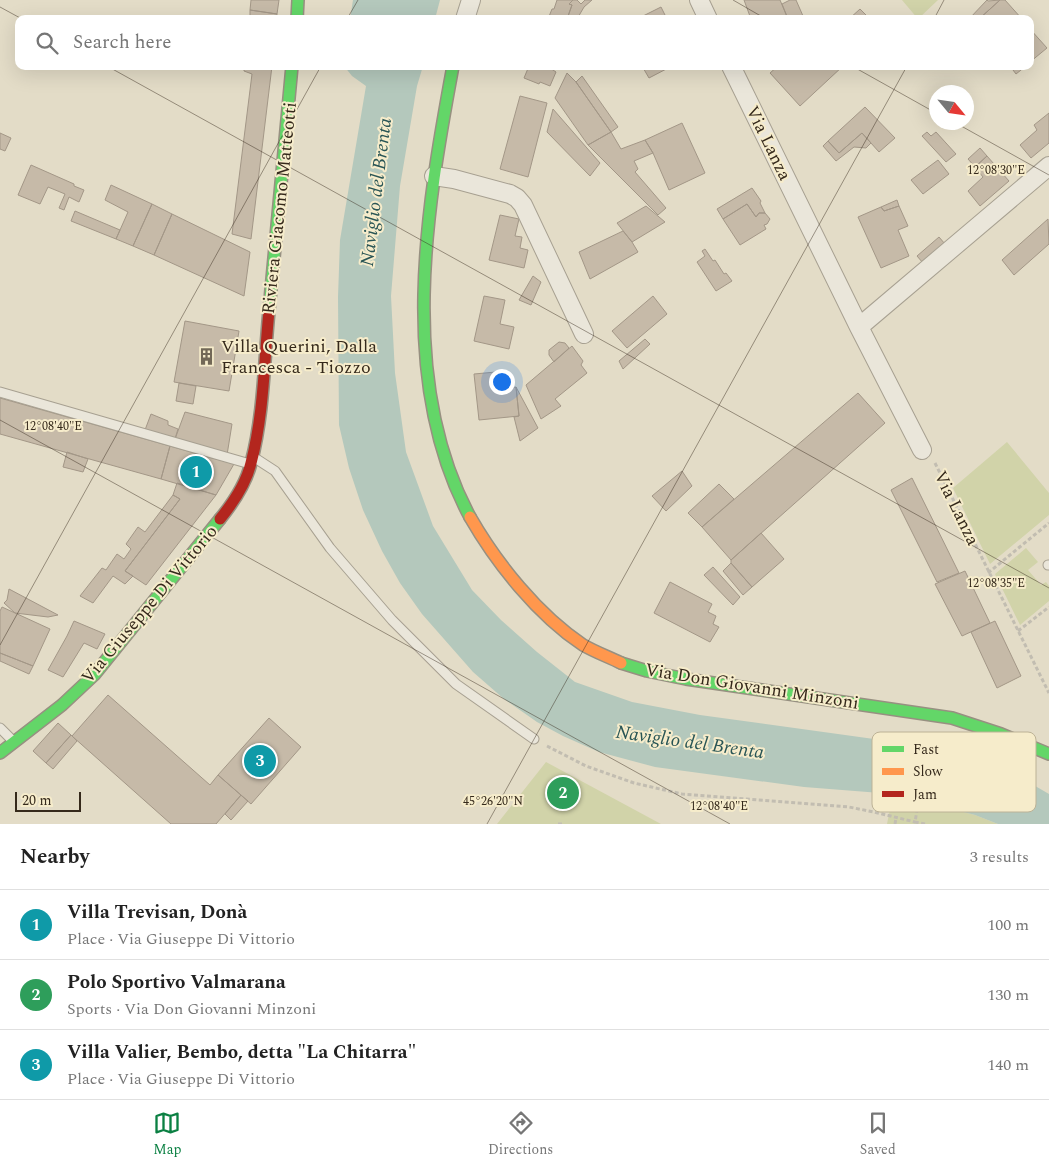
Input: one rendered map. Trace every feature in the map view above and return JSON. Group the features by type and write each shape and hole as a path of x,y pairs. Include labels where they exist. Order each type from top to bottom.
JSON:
{"street":[{"path":"297,15 298,0"},
{"path":"466,15 471,0"},
{"path":"699,0 706,15"},
{"name":"Riviera Giacomo Matteotti","path":"252,460 259,416 292,70"},
{"name":"Via Don Giovanni Minzoni","path":"452,70 434,176 427,251 426,351 431,401 440,445 454,485 472,524 504,570 538,606 586,646 624,664 673,677 952,718 998,732"},
{"name":"Via Lanza","path":"733,70 859,327 922,450"},
{"path":"859,327 1049,166"},
{"path":"434,176 510,194 523,205 584,334"},
{"name":"Via Giuseppe Di Vittorio","path":"0,753 62,705 94,675 223,515 240,490 252,460"},
{"name":"Via Don Giovanni Minzoni","path":"1036,748 1049,754"}],"lane":[{"path":"0,392 252,460 275,471 330,548 405,633 456,684 534,739"},
{"path":"0,728 14,743"}],"path":[{"name":"Via Lanza","path":"922,450 934,461 1049,693"},
{"path":"988,573 1049,523"},
{"path":"1018,631 1049,607"},
{"path":"534,739 586,766 643,785 682,794 849,808 872,812"},
{"path":"874,812 925,824"},
{"path":"915,821 917,812"},
{"path":"895,824 896,818"}],"green space":[{"path":"902,0 938,0 922,15 915,15"},
{"path":"1007,442 1049,493 1049,515 990,564 953,488"},
{"path":"1026,548 1038,562 1028,570 1041,585 1046,582 1049,586 1049,601 1020,625 995,574"},
{"path":"546,762 661,824 497,824"},
{"path":"889,812 963,812 998,824 887,824"}],"water":[{"path":"353,0 440,0 436,15 351,15"},
{"name":"Naviglio del Brenta","path":"347,70 422,70 417,86 400,186 391,296 395,373 406,452 433,526 472,590 501,620 575,682 632,702 700,715 872,739 872,792 804,787 655,767 599,752 537,722 504,699 473,672 422,614 400,583 382,551 363,510 349,468 339,425 338,297 340,240 366,86"},
{"path":"1036,786 1049,794 1049,824 998,824 963,812 1036,812"}],"building":[{"path":"251,0 279,0 277,14 250,10"},
{"path":"557,0 573,0 569,4 572,5 568,15 550,15 552,9 554,9"},
{"path":"573,0 577,0 581,4 585,0 592,0 584,7 579,15 568,15 572,5 569,4"},
{"path":"744,0 780,0 786,15 750,15"},
{"path":"790,0 796,0 803,15 786,15 782,4"},
{"path":"987,0 1000,0 983,15 973,15"},
{"path":"1000,0 1005,0 1018,15 983,15"},
{"path":"661,7 665,15 645,15"},
{"path":"860,9 866,15 853,15"},
{"path":"250,10 277,14 277,15 250,15"},
{"path":"1034,33 1047,48 1034,59"},
{"path":"272,70 251,239 232,234 252,74 244,71"},
{"path":"527,70 553,70 556,72 550,86 524,78"},
{"path":"644,70 664,70 649,78"},
{"path":"773,70 839,70 800,106 770,73"},
{"path":"1013,70 1021,70 1016,74"},
{"path":"567,73 576,82 611,132 588,145 555,98"},
{"path":"582,76 618,127 611,132 576,82"},
{"path":"520,96 547,103 528,177 500,169"},
{"path":"865,107 895,138 879,152 862,133 839,153 828,141"},
{"path":"553,109 600,163 590,176 547,132"},
{"path":"1049,113 1049,143 1031,158 1020,145 1037,130 1034,125"},
{"path":"682,123 705,173 669,190 653,153 645,140"},
{"path":"611,132 621,149 645,140 653,153 634,161 638,169 635,172 666,208 658,215 588,145"},
{"path":"927,132 931,136 936,132 956,154 946,162 922,136"},
{"path":"0,133 11,138 5,151 0,149"},
{"path":"862,133 871,143 866,148 854,147 836,161 823,146 828,141 839,153"},
{"path":"980,148 987,156 975,167 968,159"},
{"path":"987,156 1009,181 980,206 968,191 983,177 975,167"},
{"path":"938,160 949,174 923,194 911,180"},
{"path":"31,165 84,190 79,202 69,197 64,210 59,208 65,194 48,187 40,204 18,195"},
{"path":"111,185 152,204 133,246 116,239 128,212 105,200"},
{"path":"752,188 761,201 760,203 765,213 759,213 756,217 747,204 723,219 717,209"},
{"path":"897,200 899,206 884,211 881,207"},
{"path":"152,204 172,214 154,255 133,246"},
{"path":"747,204 756,217 759,213 765,213 770,219 764,225 766,229 740,245 723,219"},
{"path":"646,206 665,222 632,242 617,223"},
{"path":"899,206 908,226 898,230 909,256 881,268 858,217 881,207 884,211"},
{"path":"75,211 120,230 116,239 71,221"},
{"path":"172,214 250,252 244,296 154,255"},
{"path":"500,215 519,219 515,236 522,237 520,248 528,250 524,268 489,260"},
{"path":"1048,219 1049,244 1014,275 1002,260"},
{"path":"623,231 638,252 590,279 579,252"},
{"path":"939,237 945,244 923,263 917,256"},
{"path":"705,249 713,261 715,260 724,274 726,273 732,281 716,291 697,262 705,256 702,251"},
{"path":"533,276 541,282 531,305 519,300"},
{"path":"484,296 505,300 500,324 514,327 509,349 474,341"},
{"path":"653,296 667,314 627,348 612,331"},
{"name":"Villa Querini, Dalla Francesca - Tiozzo","path":"185,321 239,331 229,391 174,382"},
{"path":"645,339 650,344 623,369 619,361"},
{"path":"559,342 565,343 569,348 554,362 549,355 549,350"},
{"path":"572,346 583,361 581,365 587,373 555,399 561,406 541,419 526,385"},
{"path":"507,371 509,388 516,387 519,416 479,420 474,374"},
{"path":"179,383 196,386 193,404 176,401"},
{"path":"516,387 538,428 520,441 514,417 519,416"},
{"path":"858,393 885,423 731,560 702,527"},
{"path":"0,398 170,446 161,479 0,434"},
{"path":"185,412 232,424 227,455 175,439"},
{"path":"151,414 168,421 168,425 178,429 175,439 145,430"},
{"path":"170,446 234,464 216,495 161,479"},
{"path":"67,452 88,459 83,472 63,467"},
{"path":"682,471 692,486 666,511 652,496"},
{"path":"912,478 959,573 937,582 891,490"},
{"path":"177,483 216,495 146,585 125,571 180,499 173,495"},
{"path":"719,484 734,499 702,527 688,513"},
{"path":"173,495 180,499 125,571 133,576 125,584 113,576 93,603 80,596 102,568 106,570 117,554 124,559 131,549 126,544 138,527 145,532"},
{"path":"761,533 784,559 752,587 731,563 731,560"},
{"path":"731,563 752,587 743,595 723,571"},
{"path":"713,567 740,597 733,605 704,575"},
{"path":"965,571 990,623 962,636 935,584"},
{"path":"670,582 712,604 708,612 716,616 713,624 719,627 710,642 654,613"},
{"path":"9,589 58,615 48,617 15,613 4,603 7,600"},
{"path":"2,607 50,629 33,666 0,653 0,611"},
{"path":"74,621 105,634 97,649 84,643 63,677 48,670"},
{"path":"995,621 1021,676 997,688 971,632"},
{"path":"0,653 33,666 29,674 0,661"},
{"path":"108,695 210,785 218,775 241,795 216,824 171,824 72,736"},
{"path":"269,718 301,747 251,804 218,775"},
{"path":"58,723 71,735 46,763 33,751"},
{"path":"71,735 77,741 53,769 46,763"},
{"path":"241,795 248,801 231,820 225,814"}],"traffic: fast":[{"path":"297,15 298,0"},
{"path":"269,311 292,70"},
{"path":"452,70 434,179 427,237 424,295 425,353 433,410 447,465 470,517"},
{"path":"0,753 62,705 94,675 220,519"},
{"path":"621,663 647,671 686,679 952,718 995,732"},
{"path":"1036,749 1049,754"}],"traffic: slow":[{"path":"470,517 506,570 550,619 583,645 621,663"}],"traffic: jam":[{"path":"220,519 238,493 251,463 259,426 269,311"}],"place":[{"name":"Villa Querini, Dalla Francesca - Tiozzo","path":"207,356"},
{"name":"Villa Trevisan, Donà","path":"196,472"},
{"name":"Villa Valier, Bembo, detta \"La Chitarra\"","path":"260,761"},
{"name":"Polo Sportivo Valmarana","path":"563,793"}]}
